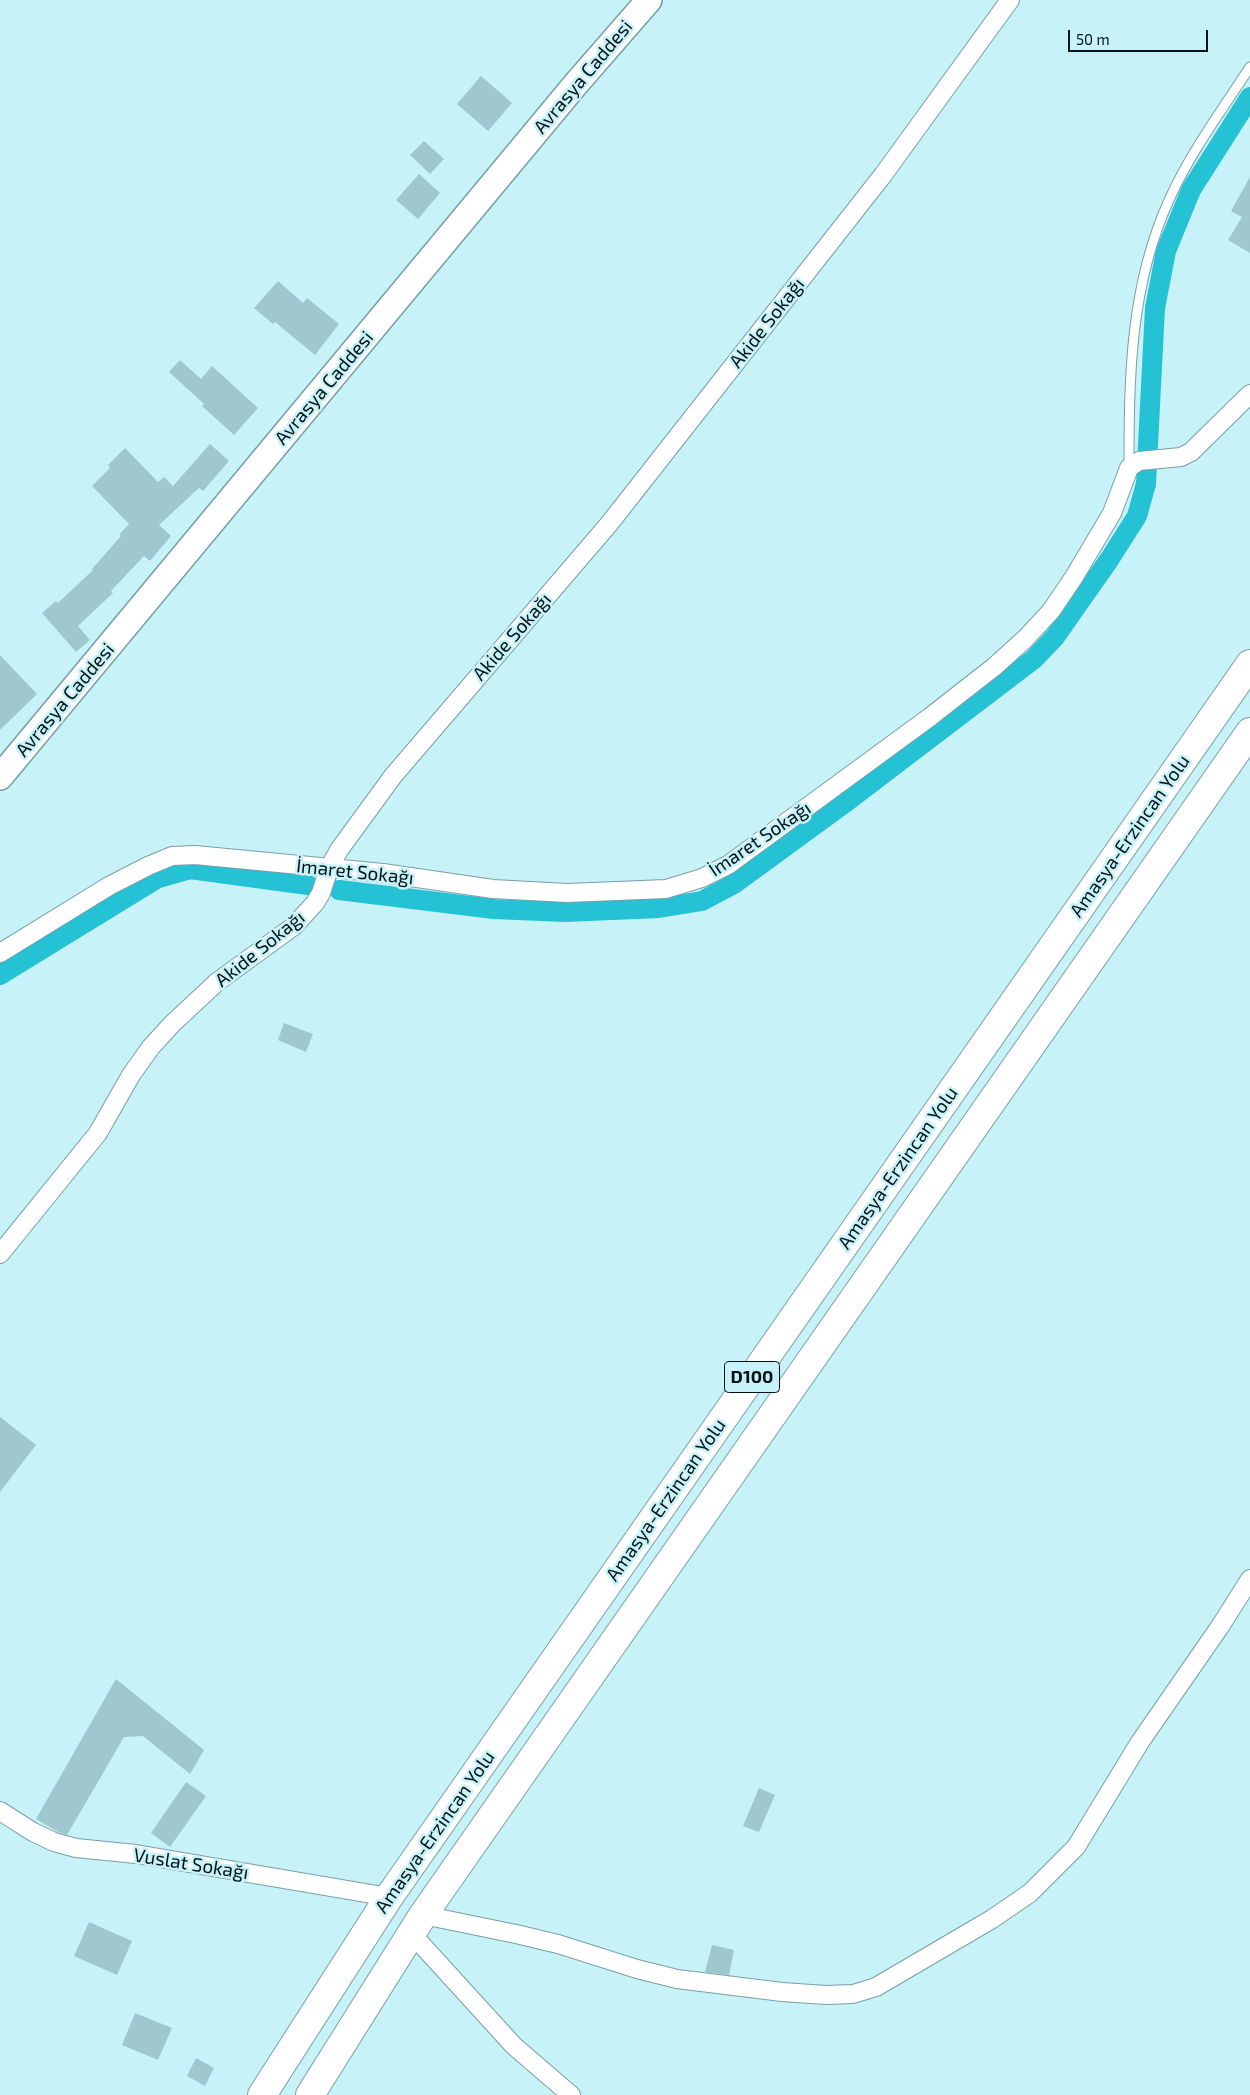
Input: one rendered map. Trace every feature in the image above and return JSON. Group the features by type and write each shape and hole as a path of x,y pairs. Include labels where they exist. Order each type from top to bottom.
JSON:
{"highway":[{"name":"Amasya-Erzincan Yolu","path":"262,2095 389,1897 1250,664"},
{"name":"Amasya-Erzincan Yolu","path":"310,2095 417,1924 1250,732"}],"street":[{"name":"Avrasya Caddesi","path":"0,778 569,93 649,0"},
{"name":"Akide Sokağı","path":"0,1254 98,1133 131,1075 151,1047 172,1024 217,982 294,926 315,904 338,850 392,776 609,524 859,206 1010,0"},
{"path":"1134,464 1181,457 1191,452 1250,394"},
{"name":"İmaret Sokağı","path":"0,953 109,886 172,856 195,854 382,873 493,889 567,893 666,889 702,878 728,865 862,768 994,667 1025,639 1050,611 1096,542 1112,513 1134,464"},
{"path":"417,1924 533,1938 677,1979 782,1992 826,1995 853,1994 876,1987 992,1918 1030,1893 1076,1848 1140,1742 1216,1633 1250,1579"},
{"name":"Vuslat Sokağı","path":"0,1811 33,1832 54,1842 76,1848 136,1854 389,1897"},
{"path":"417,1924 514,2046 571,2095"}],"lane":[{"path":"1134,464 1130,376 1139,296 1151,248 1169,199 1194,155 1250,67"}],"building":[{"path":"481,76 512,103 488,131 457,104"},
{"path":"424,141 444,159 430,174 410,155"},
{"path":"419,174 440,193 418,219 396,200"},
{"path":"1250,177 1250,253 1228,240 1242,217 1231,211"},
{"path":"278,281 303,303 307,298 339,324 315,355 275,322 273,324 254,308"},
{"path":"180,360 201,379 212,366 258,408 234,435 169,372"},
{"path":"210,444 229,461 203,491 199,488 159,525 171,536 150,561 144,556 111,591 113,593 78,626 90,640 76,652 42,613 56,601 58,603 93,570 129,524 92,486 110,468 108,465 125,448 158,482 164,477 173,486"},
{"path":"0,655 37,694 0,730"},
{"path":"284,1023 313,1034 306,1052 278,1040"},
{"path":"0,1417 36,1445 0,1492"},
{"path":"116,1679 204,1750 190,1774 143,1736 124,1737 67,1835 58,1832 36,1819"},
{"path":"186,1782 206,1796 170,1847 151,1833"},
{"path":"759,1788 775,1795 759,1832 743,1826"},
{"path":"89,1922 132,1941 117,1975 74,1956"},
{"path":"712,1945 734,1950 729,1975 705,1972"},
{"path":"135,2013 172,2028 158,2060 122,2045"},
{"path":"196,2058 214,2068 205,2086 187,2076"}],"waterway":[{"path":"339,890 494,909 565,912 659,908 702,901 734,884 845,803 1034,659 1055,637 1109,560 1137,516 1146,484 1155,308 1166,251 1191,190 1250,97"},
{"path":"0,975 158,878 190,869 308,885"}]}
